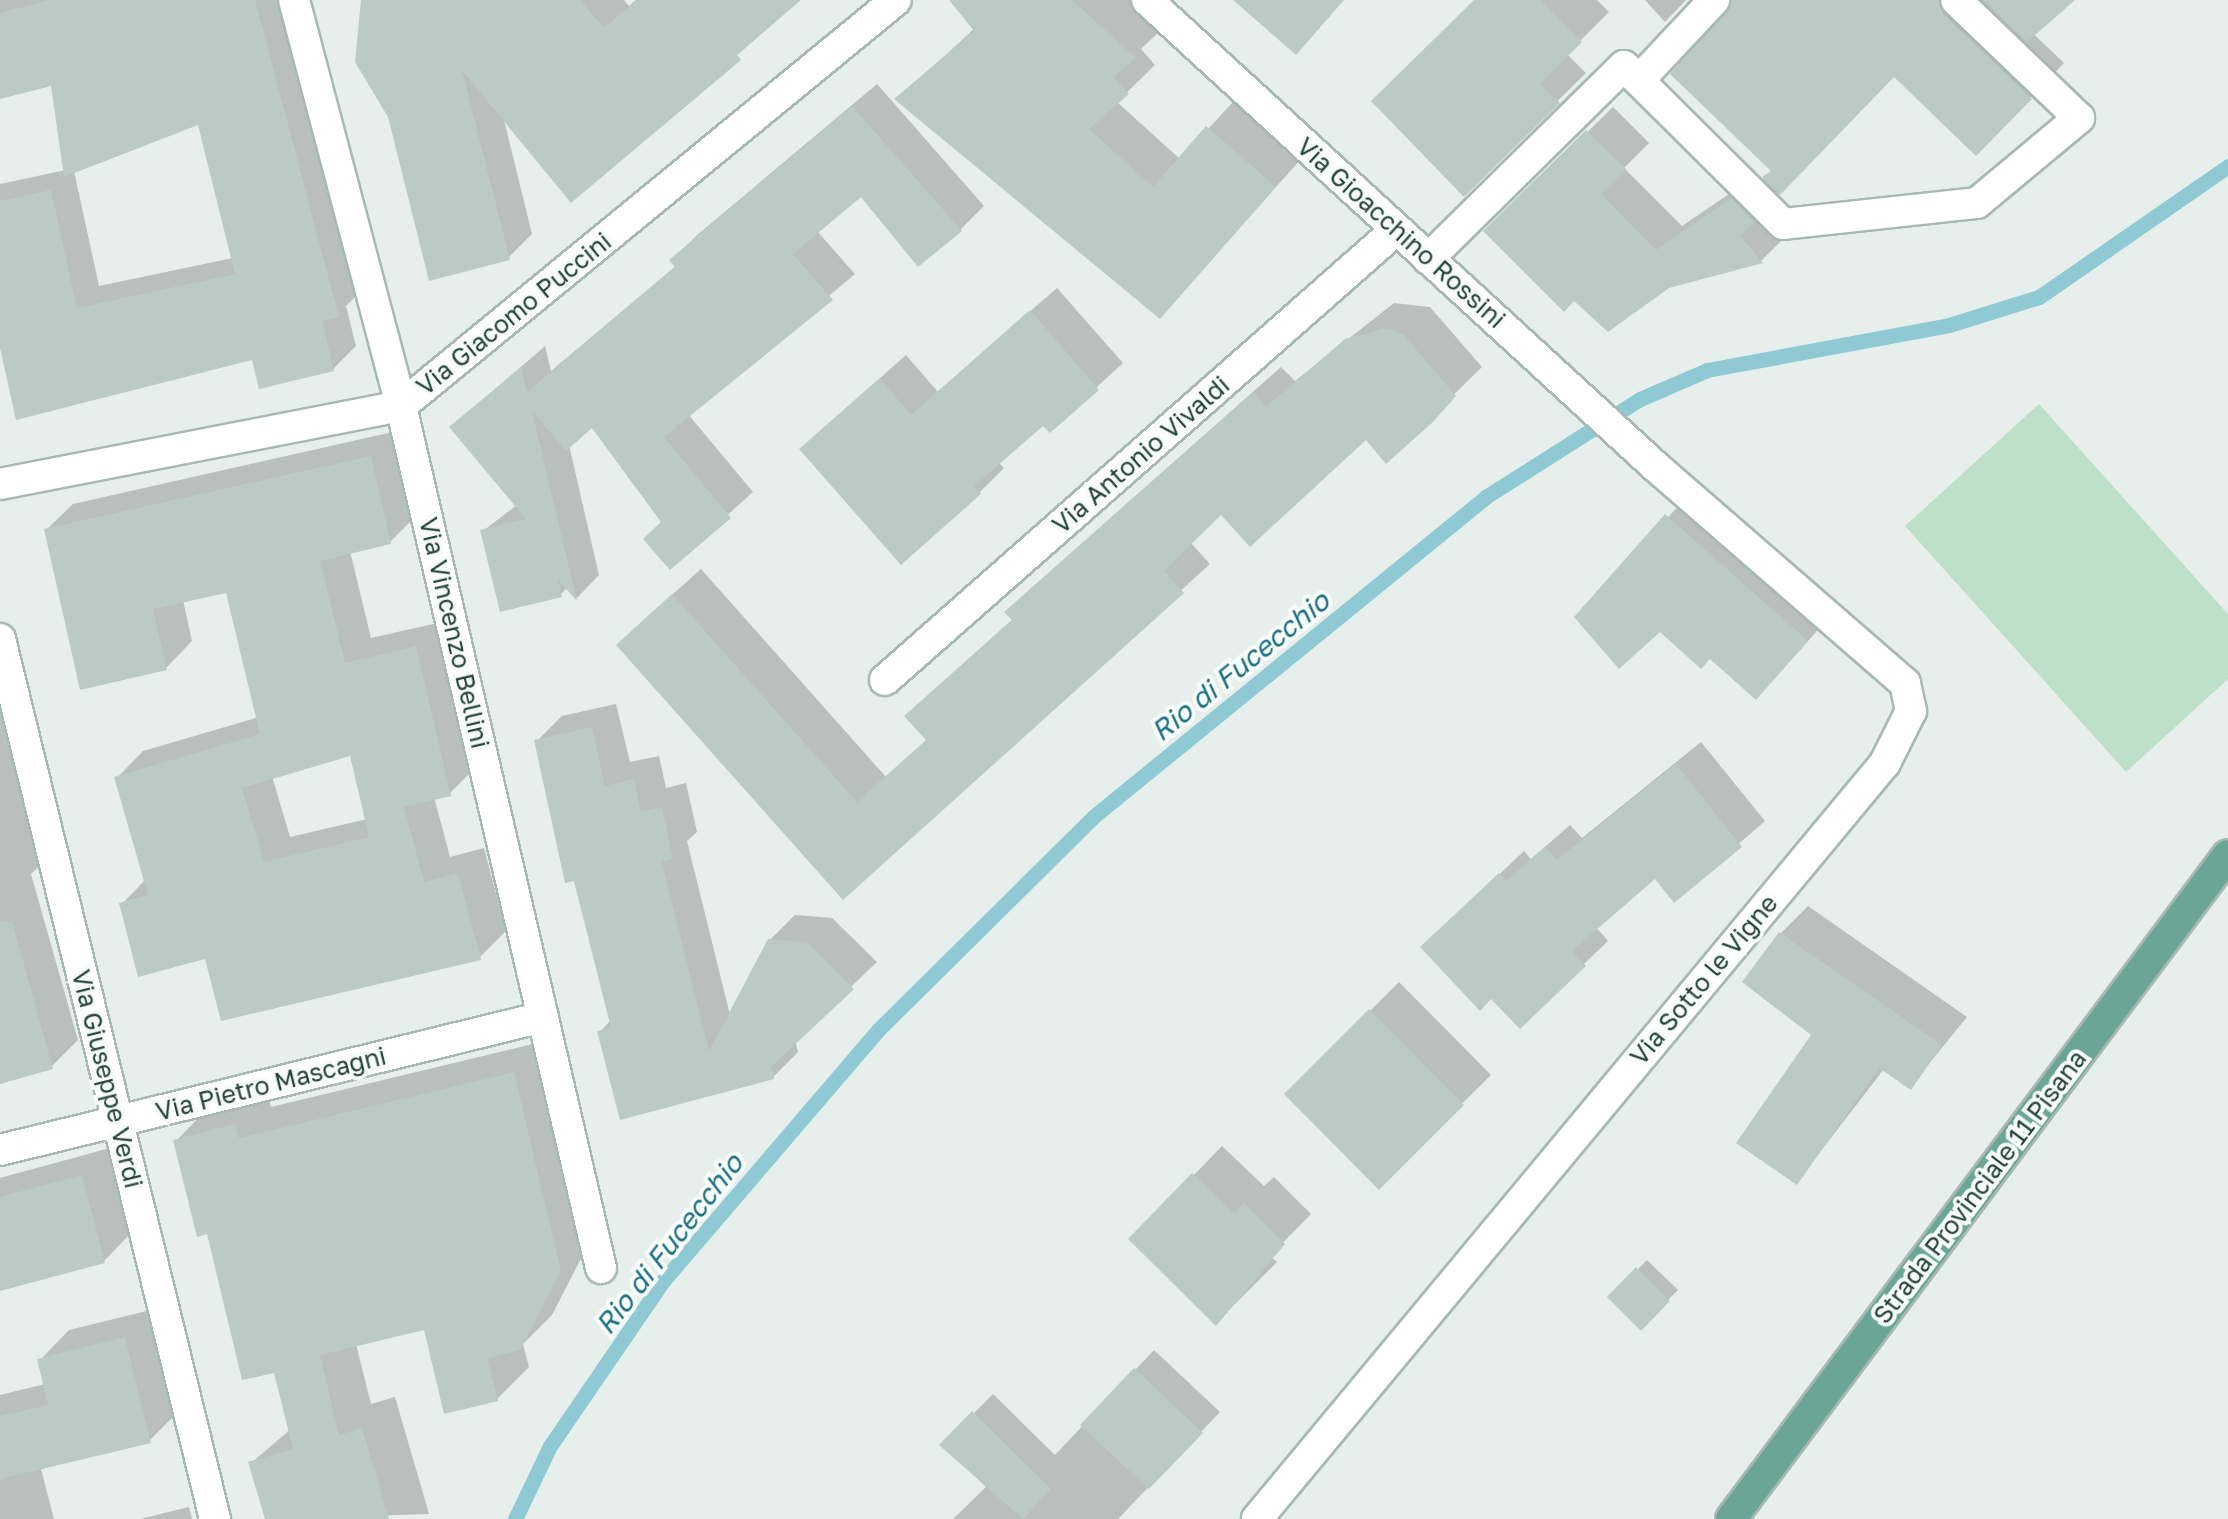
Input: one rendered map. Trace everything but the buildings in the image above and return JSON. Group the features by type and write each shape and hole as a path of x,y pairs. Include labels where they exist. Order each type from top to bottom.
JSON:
{"main road":[{"name":"Strada Provinciale 11 Pisana","path":"1731,1519 2228,855"}],"street":[{"name":"Via Vincenzo Bellini","path":"294,0 401,406 601,1268"},
{"name":"Via Giacomo Puccini","path":"0,484 401,406 896,0"},
{"name":"Via Gioacchino Rossini","path":"1147,0 1655,466"},
{"path":"1639,80 1714,0"},
{"path":"1428,259 1624,66 1783,224 1977,203 2080,118 1956,0"},
{"name":"Via Antonio Vivaldi","path":"885,680 1396,230"},
{"name":"Via Sotto le Vigne","path":"1257,1519 1885,763 1912,711 1905,683 1655,466"},
{"name":"Via Giuseppe Verdi","path":"0,640 215,1519"},
{"name":"Via Pietro Mascagni","path":"0,1150 542,1018"}],"green space":[{"path":"2039,404 2228,614 2228,679 2126,772 1905,526"}],"waterway":[{"name":"Rio di Fucecchio","path":"515,1519 550,1446 663,1281 879,1029 1093,817 1487,496 1640,399 1707,370 1949,325 2039,297 2228,166"}]}
